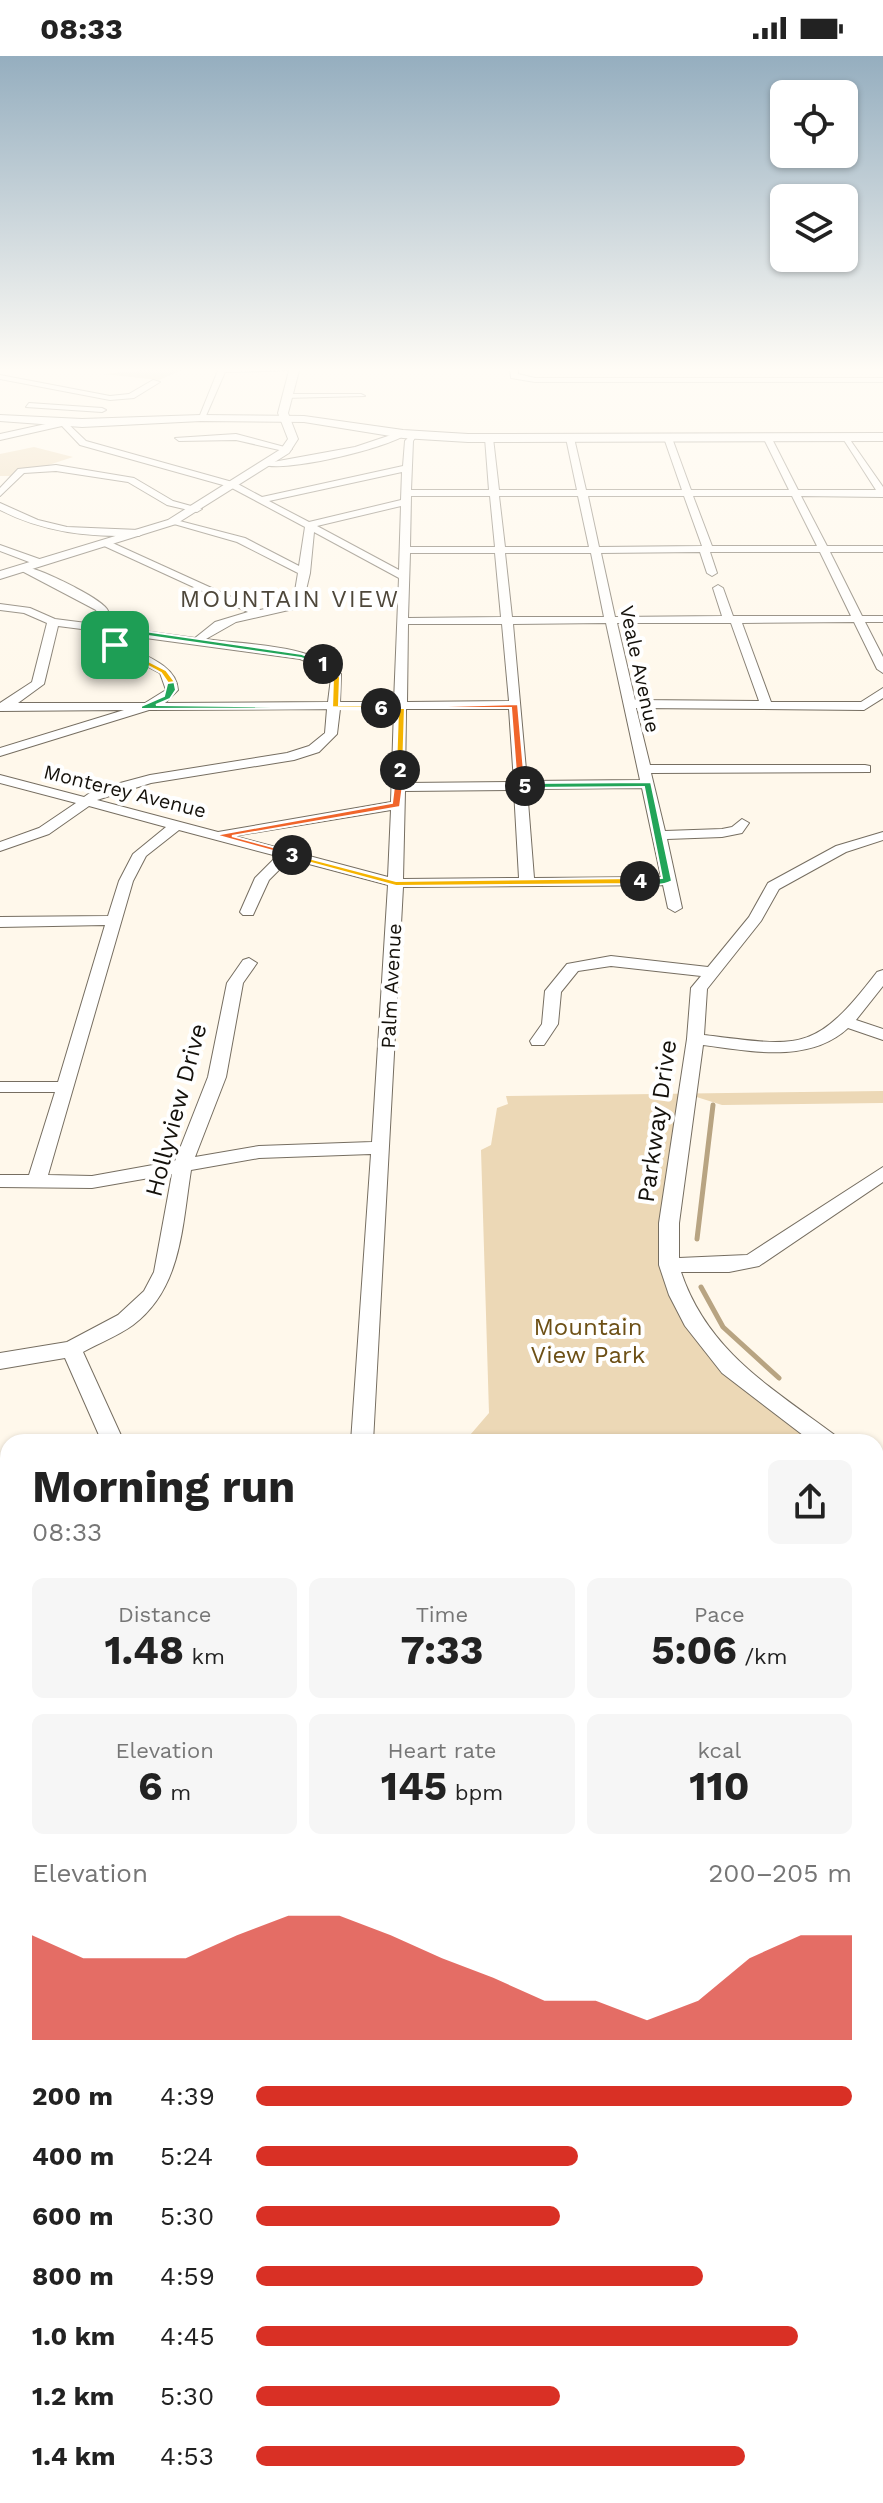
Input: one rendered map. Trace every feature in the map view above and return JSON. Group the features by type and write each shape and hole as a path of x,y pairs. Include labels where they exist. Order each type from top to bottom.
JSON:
{"street":[{"path":"133,481 170,503 197,509"},
{"path":"219,481 233,485 403,576"},
{"path":"0,575 172,522 239,481"},
{"path":"260,500 346,481"},
{"name":"Palm Avenue","path":"363,1434 396,883 407,481"},
{"path":"493,481 515,705 527,882"},
{"name":"Veale Avenue","path":"580,481 675,908"},
{"path":"683,481 712,573"},
{"path":"789,481 883,669"},
{"path":"309,526 407,497 494,493 883,494"},
{"path":"0,506 47,528 68,532 139,533"},
{"path":"68,532 100,520"},
{"path":"172,522 241,540 305,573"},
{"path":"198,641 209,628 220,622 298,605 305,573 309,526"},
{"path":"106,543 260,614"},
{"path":"0,548 41,563"},
{"path":"405,550 883,549"},
{"path":"0,752 144,708 167,697 172,684 164,671 115,645 101,608 24,568"},
{"path":"718,588 766,705"},
{"path":"0,607 26,610 53,622 317,661 337,677 329,739 303,753 124,785 84,801 44,831 0,847"},
{"path":"402,621 883,619"},
{"path":"3,707 38,684 53,622"},
{"path":"629,704 864,706 882,693"},
{"path":"3,707 402,708 515,705"},
{"path":"643,769 865,769"},
{"name":"Monterey Avenue","path":"0,779 396,883 667,881"},
{"path":"400,787 648,784"},
{"path":"219,835 396,805"},
{"path":"658,835 722,833 737,830 742,823"},
{"path":"37,1181 126,881 140,854 177,825"},
{"name":"Parkway Drive","path":"817,1434 729,1367 692,1321 669,1265 669,1223 695,1039 699,988 756,918 773,886 830,854 883,836"},
{"path":"248,912 262,878 287,854"},
{"path":"0,922 115,920"},
{"path":"538,1041 550,1024 553,991 573,967 611,961 709,972"},
{"name":"Hollyview Drive","path":"0,1361 71,1349 125,1320 151,1296 164,1272 183,1165 217,1077 235,983 249,963"},
{"path":"695,1039 762,1046 800,1045 827,1037 846,1022 883,975"},
{"path":"846,1022 883,1035"},
{"path":"0,1087 64,1087"},
{"path":"0,1181 92,1182 259,1152 382,1148"},
{"path":"669,1265 729,1265 752,1261 883,1173"},
{"path":"71,1349 109,1434"}],"green space":[{"name":"Mountain View Park","path":"883,1091 883,1103 722,1105 687,1094 668,1249 692,1321 819,1434 471,1434 489,1413 481,1150 491,1145 497,1108 508,1104 506,1096"}],"waterway":[{"path":"697,1239 713,1105"},
{"path":"701,1287 723,1327 779,1378"}],"district":[{"name":"MOUNTAIN VIEW","path":"290,599"}],"route":[{"path":"115,645 109,635 110,628 302,656 328,667 337,677 335,707 402,708 400,787 396,805 219,835 396,883 667,881 648,784 521,786 515,705 402,708 144,708 167,697 172,684 164,671 115,645"}]}
